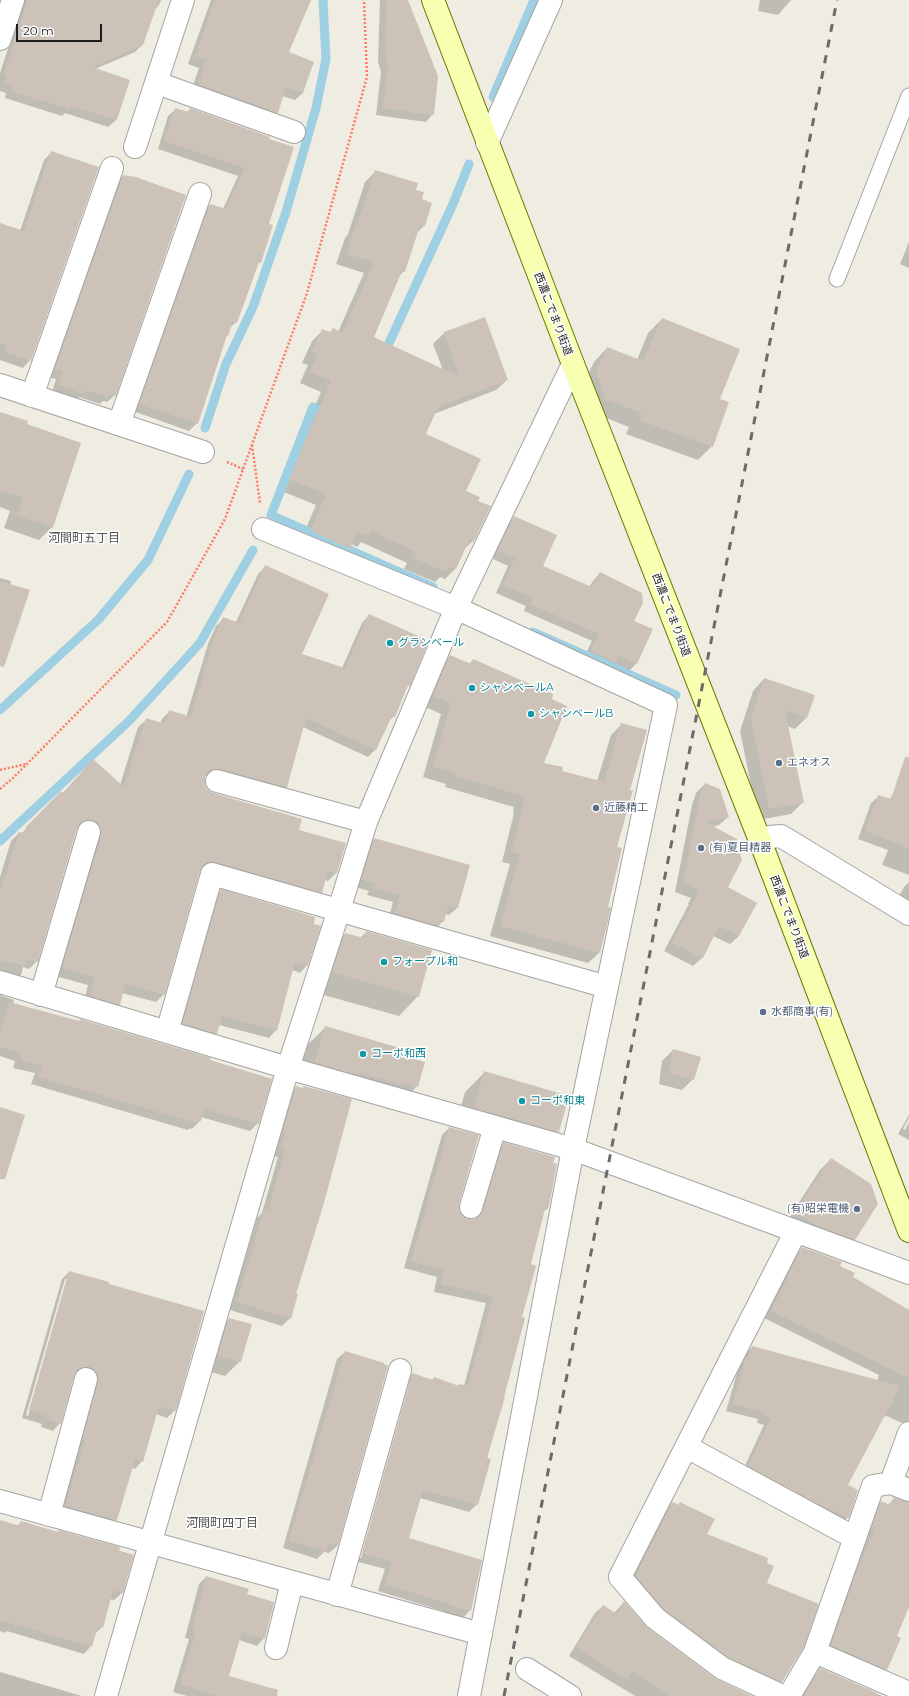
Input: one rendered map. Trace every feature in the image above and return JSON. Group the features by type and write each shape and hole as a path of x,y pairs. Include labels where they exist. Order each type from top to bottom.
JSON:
{"street":[{"path":"0,39 13,0"},
{"path":"135,147 183,0"},
{"name":"西濃こでまり街道","path":"433,0 487,143 759,838 909,1231"},
{"path":"487,143 551,0"},
{"path":"157,83 294,132"},
{"path":"32,396 112,168"},
{"path":"119,424 200,194"},
{"path":"106,1696 288,1068 366,822 456,608 573,364"},
{"path":"0,385 203,452"},
{"path":"263,529 456,608 666,705 574,1149 469,1696"},
{"path":"217,781 366,822"},
{"path":"41,995 89,832"},
{"path":"759,838 781,836 909,914"},
{"path":"167,1032 212,874 607,987"},
{"path":"0,982 288,1068 574,1149 909,1272"},
{"path":"471,1207 495,1127"},
{"path":"782,1696 722,1668 655,1618 620,1578 796,1231"},
{"path":"337,1594 400,1370"},
{"path":"49,1515 86,1379"},
{"path":"788,1696 815,1652 873,1486 900,1487 909,1433"},
{"path":"687,1447 855,1538"},
{"path":"0,1501 150,1544 481,1634"},
{"path":"276,1648 292,1582"},
{"path":"815,1652 909,1693"},
{"path":"527,1669 570,1696"}],"lane":[{"path":"838,279 909,96"}],"path":[{"path":"0,789 27,764 167,622 225,519 307,293 367,76 364,0"},
{"path":"252,444 263,529"},
{"path":"0,770 27,764"}],"building":[{"path":"28,0 159,0 143,45 92,67 130,80 117,120 71,106 70,110 11,91 13,86 5,83 7,76 4,74"},
{"path":"215,0 311,0 289,52 314,62 303,93 286,87 278,113 198,84 206,60 195,56"},
{"path":"387,0 408,0 438,76 434,115 383,108 388,64 385,54"},
{"path":"175,108 189,112 190,108 270,137 269,139 294,147 269,224 273,225 261,263 259,262 237,323 233,321 228,336 227,335 198,424 139,404 210,204 226,209 245,168 164,141"},
{"path":"51,151 99,167 31,361 5,352 7,345 0,343 0,223 24,231"},
{"path":"375,170 418,183 416,190 424,192 422,199 432,203 425,226 420,225 405,272 402,271 374,337 460,377 444,332 485,317 508,380 438,407 426,434 481,459 466,491 480,497 478,501 491,506 474,541 470,538 456,569 449,566 446,572 414,558 417,552 371,531 369,536 357,532 350,549 311,531 326,494 289,479 331,381 310,372 318,354 312,352 322,329 330,332 333,328 343,333 374,262 347,254 355,226 357,226"},
{"path":"123,175 136,177 186,195 116,396 110,394 108,397 85,390 84,394 59,385 63,372 55,369"},
{"path":"662,318 740,349 720,399 729,402 713,447 639,420 642,413 604,399 604,393 596,372 607,347 643,361"},
{"path":"0,412 28,421 27,424 81,443 53,528 17,515 23,498 0,490"},
{"path":"514,516 557,535 543,566 592,587 600,572 642,593 643,603 634,621 653,629 637,664 619,656 616,662 591,650 599,634 530,604 533,598 503,585 515,558 497,551"},
{"path":"265,565 329,594 302,654 345,668 369,614 425,639 423,644 427,645 395,717 392,716 376,750 306,718 287,787 220,769 213,769 208,772 205,777 205,785 208,790 213,793 302,819 299,830 346,843 337,873 328,871 322,893 215,862 209,862 204,865 200,871 165,995 125,984 120,1005 90,996 95,977 62,968 101,836 101,829 98,823 92,820 86,820 80,823 77,828 38,962 26,959 24,966 0,960 0,893 19,832 24,833 26,827 61,791 63,793 93,759 124,787 146,718 165,724 169,710 191,717 215,635 223,617 239,623"},
{"path":"0,581 30,590 4,667 0,666"},
{"path":"450,655 471,664 473,659 553,694 552,699 567,706 544,763 563,767 562,771 604,782 621,723 647,730 630,790 633,790 617,847 622,848 608,907 611,908 600,953 500,926 520,854 512,852 524,802 524,796 455,776 456,773 433,767 451,703 433,696"},
{"path":"764,678 815,695 807,718 785,710 804,803 769,809 751,719"},
{"path":"905,757 909,757 909,848 865,831 878,795 891,799"},
{"path":"705,783 720,789 729,817 705,822 737,839 738,847 736,850 739,851 742,860 728,887 757,903 739,936 719,926 703,958 672,943 699,890 683,883 700,795"},
{"path":"374,838 470,865 458,908 448,906 444,922 440,921 439,926 395,913 400,895 374,888 376,883 361,880"},
{"path":"221,889 315,917 314,924 321,926 308,966 295,962 277,1031 222,1016 217,1034 182,1023"},
{"name":"フォープル和","path":"366,931 432,950 419,997 332,972 345,933 364,938"},
{"path":"9,1002 79,1021 80,1019 211,1058 210,1060 272,1079 259,1124 204,1109 201,1121 197,1120 196,1123 38,1077 42,1066 21,1060 22,1053 0,1047 0,1035"},
{"name":"コーポ和西","path":"325,1026 410,1051 409,1057 425,1062 418,1087 401,1082 400,1085 360,1073 359,1075 315,1063"},
{"path":"673,1049 701,1057 694,1080 669,1073"},
{"name":"コーポ和東","path":"484,1071 569,1096 559,1132 474,1108"},
{"path":"296,1086 303,1088 304,1086 352,1099 323,1206 296,1294 298,1294 291,1319 237,1302 264,1209 268,1210 285,1149 281,1148 286,1132 283,1131"},
{"path":"0,1107 25,1115 5,1179 0,1179"},
{"path":"449,1127 479,1135 459,1204 459,1210 467,1219 474,1219 483,1211 503,1142 555,1157 553,1163 557,1164 548,1209 545,1209 531,1264 536,1266 522,1317 525,1318 505,1397 487,1458 491,1459 478,1505 423,1490 409,1538 482,1560 471,1611 385,1584 392,1562 362,1553 412,1373 433,1380 434,1377 459,1386 459,1384 468,1386 493,1296 441,1284 444,1270 411,1261"},
{"path":"831,1158 871,1184 878,1204 855,1240 814,1224 795,1212"},
{"path":"802,1247 842,1262 840,1266 855,1273 853,1277 909,1310 909,1378 771,1311"},
{"path":"69,1271 204,1311 176,1411 159,1406 143,1462 135,1460 117,1520 65,1506 85,1441 82,1440 98,1382 98,1376 95,1371 90,1367 83,1367 77,1370 61,1424 48,1420 49,1417 29,1410"},
{"path":"229,1318 252,1324 241,1362 218,1355"},
{"path":"752,1346 900,1386 848,1485 858,1490 849,1518 807,1498 748,1466 771,1418 764,1416 765,1412 733,1404 746,1357 749,1358"},
{"path":"345,1351 384,1363 388,1366 338,1546 328,1544 326,1552 289,1540"},
{"path":"894,1497 909,1502 909,1607 897,1636 901,1638 887,1670 831,1645 855,1576 874,1530 871,1528 881,1501 890,1505"},
{"path":"672,1502 679,1505 680,1502 715,1519 707,1534 768,1558 767,1563 774,1566 767,1583 819,1604 804,1647 782,1682 728,1657 664,1609 636,1576"},
{"path":"0,1520 20,1526 21,1521 58,1532 58,1530 120,1547 119,1551 134,1555 123,1593 113,1590 103,1628 98,1626 92,1647 0,1620"},
{"path":"206,1576 249,1589 247,1594 274,1602 265,1639 242,1632 229,1676 278,1690 277,1696 219,1696 180,1684 196,1632 192,1631"},
{"path":"624,1601 648,1628 715,1678 752,1696 672,1696 632,1671 627,1679 576,1648 603,1605 617,1614"},
{"path":"820,1668 877,1693 876,1696 804,1696"}],"waterway":[{"path":"205,428 226,364 253,307 286,212 316,108 326,59 323,0"},
{"path":"493,97 534,0"},
{"path":"384,354 453,204 469,164"},
{"path":"329,414 313,407 271,515 433,587"},
{"path":"0,710 99,619 148,560 189,474"},
{"path":"0,841 129,721 200,643 253,550"},
{"path":"533,632 676,695"}],"railway":[{"path":"504,1696 837,0"}],"place":[{"name":"グランベール","path":"390,643"},
{"name":"シャンベールA","path":"472,688"},
{"name":"シャンベールB","path":"531,714"},
{"name":"エネオス","path":"779,763"},
{"name":"近藤精工","path":"596,808"},
{"name":"(有)夏目精器","path":"701,848"},
{"name":"フォープル和","path":"384,962"},
{"name":"水都商事(有)","path":"763,1012"},
{"name":"コーポ和西","path":"363,1054"},
{"name":"コーポ和東","path":"522,1101"},
{"name":"(有)昭栄電機","path":"857,1209"}],"district":[{"name":"河間町五丁目","path":"84,538"},
{"name":"河間町四丁目","path":"222,1523"}]}
